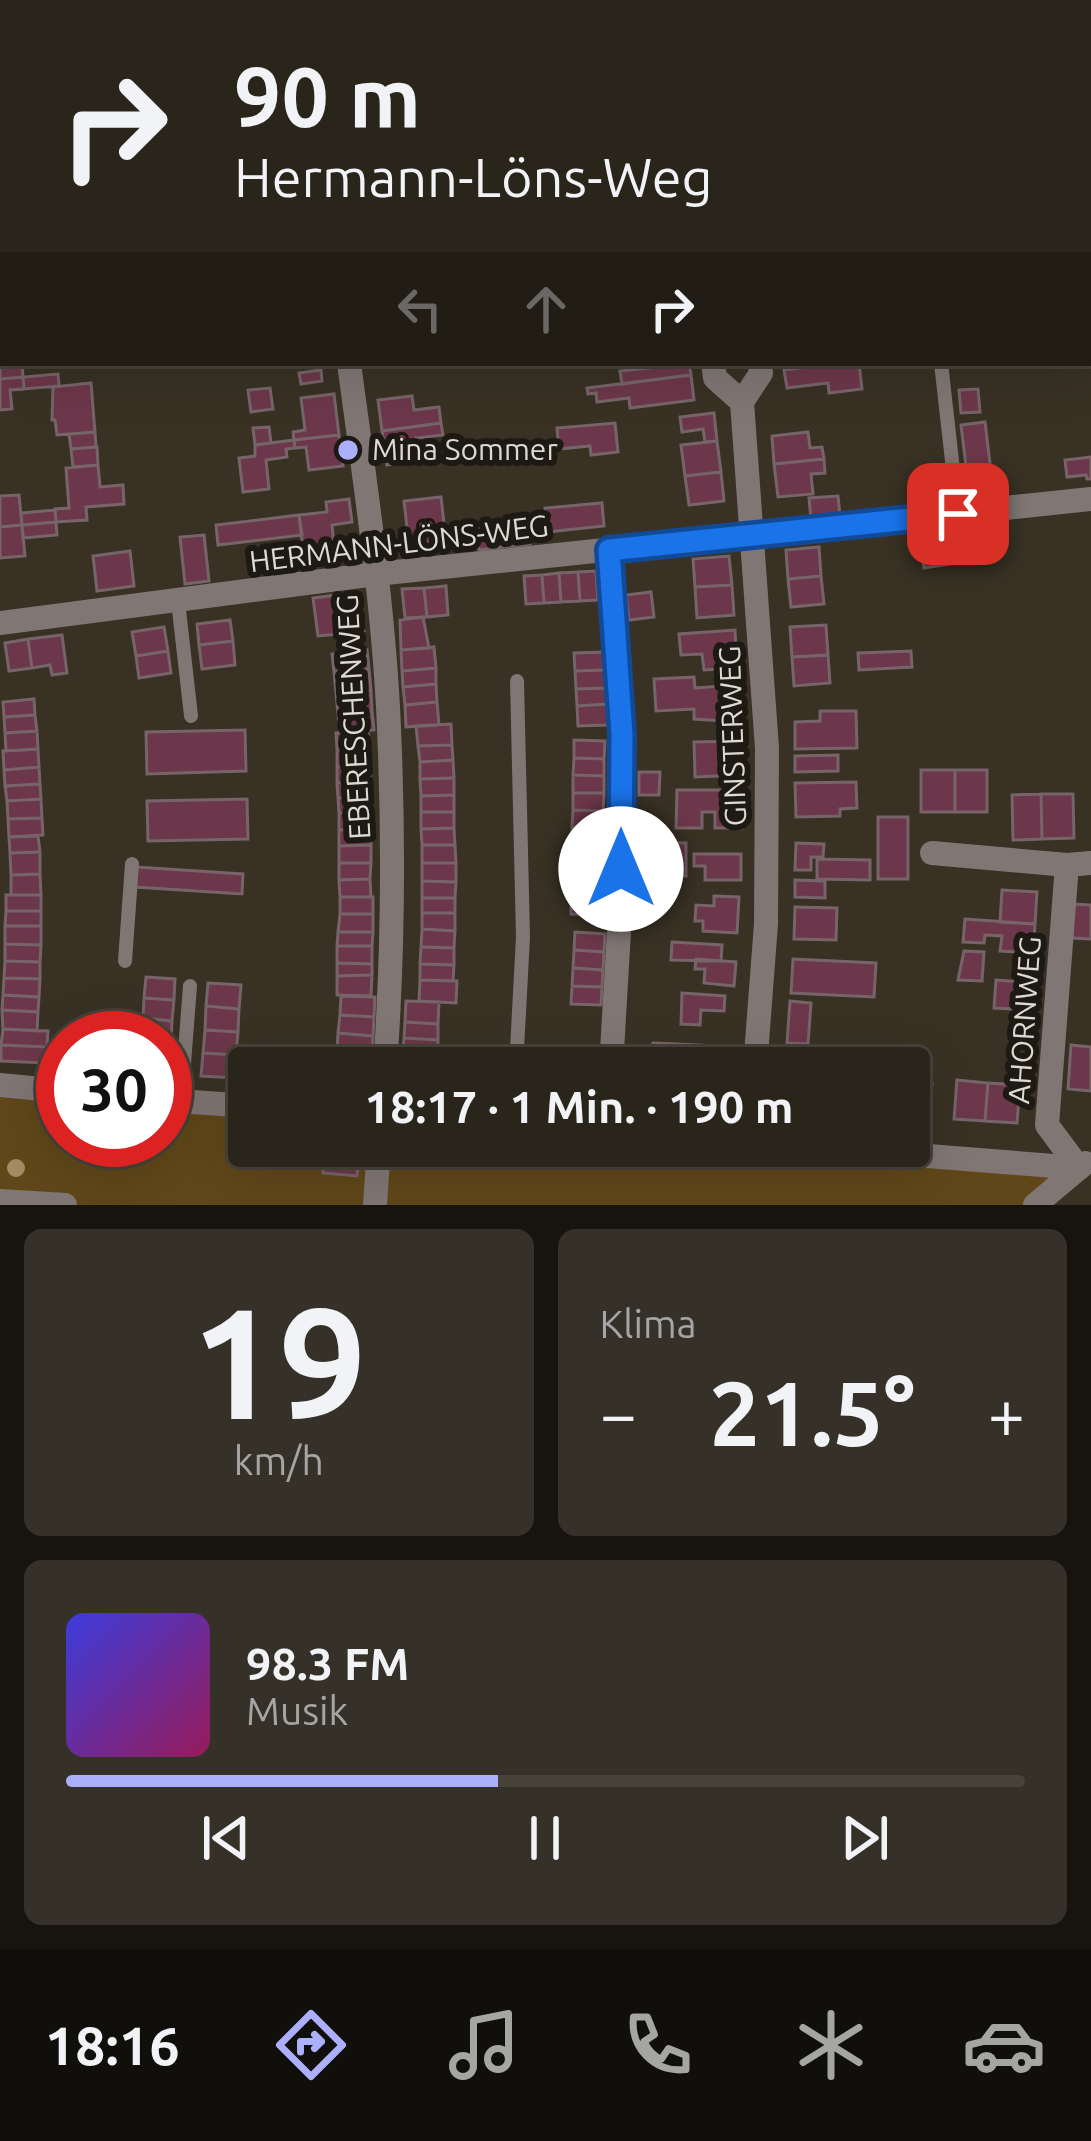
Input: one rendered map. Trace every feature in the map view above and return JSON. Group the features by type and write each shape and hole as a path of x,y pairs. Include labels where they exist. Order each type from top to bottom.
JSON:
{"street":[{"name":"EBERESCHENWEG","path":"350,366 389,725 393,882 386,1047"},
{"path":"713,366 715,378 742,402"},
{"name":"GINSTERWEG","path":"757,1047 766,924 767,748 742,402 761,373 760,366"},
{"name":"HERMANN-LÖNS-WEG","path":"0,622 376,574 1091,499"},
{"path":"609,550 622,734 620,914 612,1047"},
{"name":"AHORNWEG","path":"932,853 1079,864 1047,1125 1085,1163"},
{"path":"0,1085 36,1088"},
{"path":"192,1102 228,1105"},
{"path":"930,1154 1085,1163"},
{"path":"1035,1205 1085,1163"},
{"path":"375,1205 378,1167"},
{"path":"0,1201 65,1205"}],"lane":[{"path":"941,366 958,514"},
{"path":"178,601 190,716"},
{"path":"517,681 523,938 517,1047"},
{"path":"125,961 132,864"},
{"path":"186,1011 190,986"}],"shaded area":[{"path":"0,1085 36,1088 36,1167 192,1167 192,1102 228,1104 228,1167 930,1167 930,1156 1079,1168 1035,1205 65,1205 0,1201"}],"building":[{"path":"0,366 22,366 23,377 0,379"},
{"path":"690,366 691,375 622,384 620,371"},
{"path":"859,366 862,389 829,393 828,383 787,388 784,370"},
{"path":"321,370 322,381 301,384 299,373"},
{"path":"58,374 59,386 24,389 23,377"},
{"path":"691,375 694,400 630,408 629,398 597,402 596,393 588,394 587,388"},
{"path":"23,377 24,389 10,390 12,409 0,410 0,379"},
{"path":"91,383 95,432 57,435 52,420 53,387"},
{"path":"270,388 273,409 251,412 248,390"},
{"path":"978,389 980,412 961,413 959,390"},
{"path":"334,394 339,435 294,440 293,432 305,430 301,398"},
{"path":"412,396 414,410 439,407 441,423 382,431 378,400"},
{"path":"714,413 717,441 705,442 703,429 682,432 680,417"},
{"path":"985,422 993,488 969,491 961,425"},
{"path":"441,423 443,435 416,438 418,460 387,465 382,431"},
{"path":"615,423 618,452 591,455 590,446 559,449 557,428"},
{"path":"269,427 271,443 255,445 253,428"},
{"path":"95,432 96,447 71,449 69,434"},
{"path":"808,432 810,448 822,447 824,459 774,464 772,436"},
{"path":"339,435 343,466 309,470 306,447 295,448 294,440"},
{"path":"294,440 295,448 286,449 287,457 266,460 269,489 243,492 239,458 255,456 255,445"},
{"path":"717,441 721,472 685,476 681,445"},
{"path":"97,447 98,465 73,467 71,449"},
{"path":"1091,457 1091,479 1067,477 1065,460"},
{"path":"824,459 825,473 811,474 813,494 778,497 774,464"},
{"path":"98,465 100,487 123,485 124,504 86,507 87,520 56,522 55,509 69,508 66,468"},
{"path":"721,472 724,501 689,505 685,476"},
{"path":"19,495 22,525 0,527 0,496"},
{"path":"838,496 840,516 811,519 809,498"},
{"path":"441,497 446,541 409,545 404,501"},
{"path":"349,499 352,522 332,525 335,554 304,558 299,515 327,512 326,502"},
{"path":"602,503 604,526 547,532 545,508"},
{"path":"55,510 56,522 22,525 21,513"},
{"path":"299,515 302,535 218,545 216,525"},
{"path":"56,522 57,535 23,538 22,525"},
{"path":"528,524 530,544 479,550 477,529"},
{"path":"22,525 25,556 0,558 0,527"},
{"path":"204,535 209,581 185,584 180,537"},
{"path":"948,541 950,564 924,568 921,543"},
{"path":"819,547 821,576 788,579 786,550"},
{"path":"130,551 134,586 97,591 93,556"},
{"path":"729,556 732,585 695,587 693,559"},
{"path":"596,571 598,600 580,601 578,572"},
{"path":"578,572 580,601 561,602 559,573"},
{"path":"559,573 561,602 544,603 542,575"},
{"path":"542,575 544,603 526,604 524,576"},
{"path":"821,576 824,604 791,607 788,579"},
{"path":"732,585 734,615 697,618 695,587"},
{"path":"446,586 448,615 427,617 424,588"},
{"path":"424,588 427,617 405,618 402,589"},
{"path":"359,592 364,631 341,634 336,595"},
{"path":"651,592 654,617 629,620 626,595"},
{"path":"336,595 341,634 318,636 313,598"},
{"path":"423,617 429,648 401,650 400,620"},
{"path":"230,620 233,641 199,645 197,624"},
{"path":"826,625 828,655 792,657 790,627"},
{"path":"164,627 168,651 136,656 132,632"},
{"path":"735,630 737,668 704,670 702,654 681,655 679,634"},
{"path":"62,635 67,673 52,675 50,665 32,668 28,639"},
{"path":"28,639 32,668 9,671 5,643"},
{"path":"233,641 235,665 202,669 199,645"},
{"path":"434,647 436,668 402,671 401,650"},
{"path":"367,650 369,669 334,672 332,654"},
{"path":"168,651 171,673 139,678 136,656"},
{"path":"911,651 912,667 859,670 858,653"},
{"path":"604,652 605,670 575,671 574,653"},
{"path":"828,655 830,683 794,686 792,657"},
{"path":"436,668 436,684 403,687 402,671"},
{"path":"369,669 371,691 336,693 334,672"},
{"path":"605,670 606,688 576,689 575,671"},
{"path":"694,677 695,688 736,685 739,722 694,719 694,709 656,711 654,679"},
{"path":"436,684 437,702 405,705 403,687"},
{"path":"606,688 607,704 577,706 576,689"},
{"path":"371,691 372,711 338,714 336,693"},
{"path":"34,699 35,715 4,717 3,702"},
{"path":"437,702 439,725 406,727 405,705"},
{"path":"607,704 608,725 578,726 577,706"},
{"path":"372,711 374,730 340,733 338,714"},
{"path":"820,711 856,711 857,748 795,749 795,722 820,721"},
{"path":"35,715 37,731 5,733 4,717"},
{"path":"451,724 452,745 418,746 416,726"},
{"path":"245,730 246,771 147,774 146,732"},
{"path":"37,731 38,749 6,751 5,733"},
{"path":"368,731 369,747 337,749 336,733"},
{"path":"574,740 605,741 604,759 574,758"},
{"path":"741,741 743,775 695,777 694,742"},
{"path":"452,745 453,760 420,762 418,746"},
{"path":"369,747 370,765 337,767 337,749"},
{"path":"38,749 39,767 4,770 3,751"},
{"path":"838,755 838,771 795,772 795,756"},
{"path":"574,758 604,759 604,776 573,775"},
{"path":"453,760 454,778 420,779 420,762"},
{"path":"370,765 370,780 337,783 337,767"},
{"path":"39,767 40,784 5,786 4,770"},
{"path":"921,770 955,770 955,812 921,812"},
{"path":"955,770 987,770 987,812 955,812"},
{"path":"639,772 660,772 659,795 639,795"},
{"path":"573,775 604,776 604,793 573,793"},
{"path":"454,778 454,795 421,796 420,779"},
{"path":"370,780 371,796 338,798 337,783"},
{"path":"856,782 857,808 840,809 840,816 796,817 795,783"},
{"path":"40,784 41,799 7,801 5,786"},
{"path":"677,790 742,790 742,828 715,828 715,812 702,812 702,828 676,828"},
{"path":"573,793 604,793 603,811 573,810"},
{"path":"1041,794 1073,794 1074,838 1042,839"},
{"path":"1041,794 1042,839 1013,840 1012,795"},
{"path":"454,795 454,812 421,812 421,796"},
{"path":"371,796 370,812 339,813 338,798"},
{"path":"41,799 42,818 8,819 7,801"},
{"path":"247,799 248,839 148,841 147,801"},
{"path":"573,810 603,811 603,828 572,827"},
{"path":"370,812 371,828 339,830 339,813"},
{"path":"421,812 454,812 454,828 421,829"},
{"path":"878,817 908,817 908,879 878,879"},
{"path":"42,818 43,835 9,837 8,819"},
{"path":"572,827 603,828 603,845 572,844"},
{"path":"371,828 371,845 339,846 339,830"},
{"path":"454,828 455,845 422,845 421,829"},
{"path":"38,836 40,852 10,853 9,837"},
{"path":"651,842 686,843 686,876 651,876"},
{"path":"796,843 824,844 823,857 811,857 811,870 795,870"},
{"path":"572,844 603,845 602,863 572,862"},
{"path":"371,845 371,863 339,863 339,846"},
{"path":"422,845 455,845 456,863 422,863"},
{"path":"40,852 40,874 11,875 10,853"},
{"path":"694,854 741,854 741,880 705,880 705,866 694,866"},
{"path":"817,859 870,860 870,880 817,879"},
{"path":"572,862 602,863 602,880 571,879"},
{"path":"339,863 371,863 370,879 339,880"},
{"path":"422,863 456,863 456,882 422,881"},
{"path":"136,867 243,874 242,894 135,887"},
{"path":"40,874 41,895 11,895 11,875"},
{"path":"370,879 371,897 340,897 339,880"},
{"path":"571,879 602,880 602,897 571,897"},
{"path":"795,880 825,881 825,898 795,897"},
{"path":"422,881 456,882 455,898 422,898"},
{"path":"1002,890 1037,892 1035,924 1000,922"},
{"path":"6,895 41,895 41,911 6,911"},
{"path":"714,896 739,897 737,933 703,931 703,921 695,921 696,905 714,906"},
{"path":"340,897 373,897 373,914 340,914"},
{"path":"571,897 602,897 601,915 571,914"},
{"path":"422,898 455,898 455,913 422,913"},
{"path":"1073,904 1091,905 1091,939 1072,938"},
{"path":"795,907 837,908 836,940 794,939"},
{"path":"6,911 41,911 41,926 5,926"},
{"path":"422,913 455,913 455,931 422,929"},
{"path":"340,914 373,914 373,932 338,932"},
{"path":"965,919 1035,924 1033,953 1000,951 1002,936 985,935 984,943 963,942"},
{"path":"5,926 41,926 41,945 5,944"},
{"path":"422,929 455,931 454,948 421,947"},
{"path":"338,932 373,932 372,946 337,946"},
{"path":"575,932 605,934 604,952 574,950"},
{"path":"672,942 722,945 721,961 671,960"},
{"path":"5,944 41,945 40,962 5,961"},
{"path":"337,946 372,946 372,964 337,963"},
{"path":"421,947 454,948 454,965 420,964"},
{"path":"574,950 604,952 603,970 573,968"},
{"path":"964,951 984,952 982,981 958,980"},
{"path":"696,959 736,962 734,986 704,983 705,969 695,969"},
{"path":"793,959 876,963 874,997 791,993"},
{"path":"5,961 40,962 40,979 4,978"},
{"path":"337,963 372,964 372,975 337,976"},
{"path":"420,964 454,965 453,981 420,980"},
{"path":"573,968 603,970 602,987 572,986"},
{"path":"372,975 371,996 337,995 337,976"},
{"path":"146,977 175,979 174,1000 144,998"},
{"path":"4,978 40,979 39,997 3,995"},
{"path":"420,980 457,981 456,1003 419,1001"},
{"path":"996,980 1033,983 1030,1010 994,1008"},
{"path":"208,983 241,985 239,1009 206,1006"},
{"path":"572,986 602,987 601,1005 571,1004"},
{"path":"682,993 725,996 724,1011 701,1010 700,1025 681,1024"},
{"path":"3,995 39,997 36,1012 2,1010"},
{"path":"341,996 375,997 374,1017 340,1015"},
{"path":"144,998 174,1000 173,1011 143,1011"},
{"path":"406,1001 439,1002 438,1024 405,1022"},
{"path":"790,1001 811,1003 808,1044 787,1043"},
{"path":"206,1006 239,1009 238,1032 205,1030"},
{"path":"2,1010 36,1012 36,1031 3,1029"},
{"path":"340,1015 374,1017 373,1036 338,1033"},
{"path":"405,1022 438,1024 438,1040 404,1038"},
{"path":"3,1029 36,1030 36,1047 1,1045"},
{"path":"205,1030 238,1032 237,1047 228,1047 228,1055 203,1053"},
{"path":"338,1033 373,1036 372,1047 337,1047"},
{"path":"404,1038 438,1040 438,1047 403,1047"},
{"path":"1,1045 36,1047 36,1063 1,1061"},
{"path":"1071,1045 1091,1047 1091,1091 1068,1089"},
{"path":"203,1053 228,1055 228,1078 201,1076"},
{"path":"957,1080 988,1083 985,1121 954,1119"},
{"path":"988,1083 1020,1085 1017,1123 985,1121"},
{"path":"323,1167 358,1167 357,1176 323,1173"}],"place":[{"name":"Mina Sommer","path":"348,450"}],"route":[{"path":"621,869 622,734 609,550 958,514"}]}
